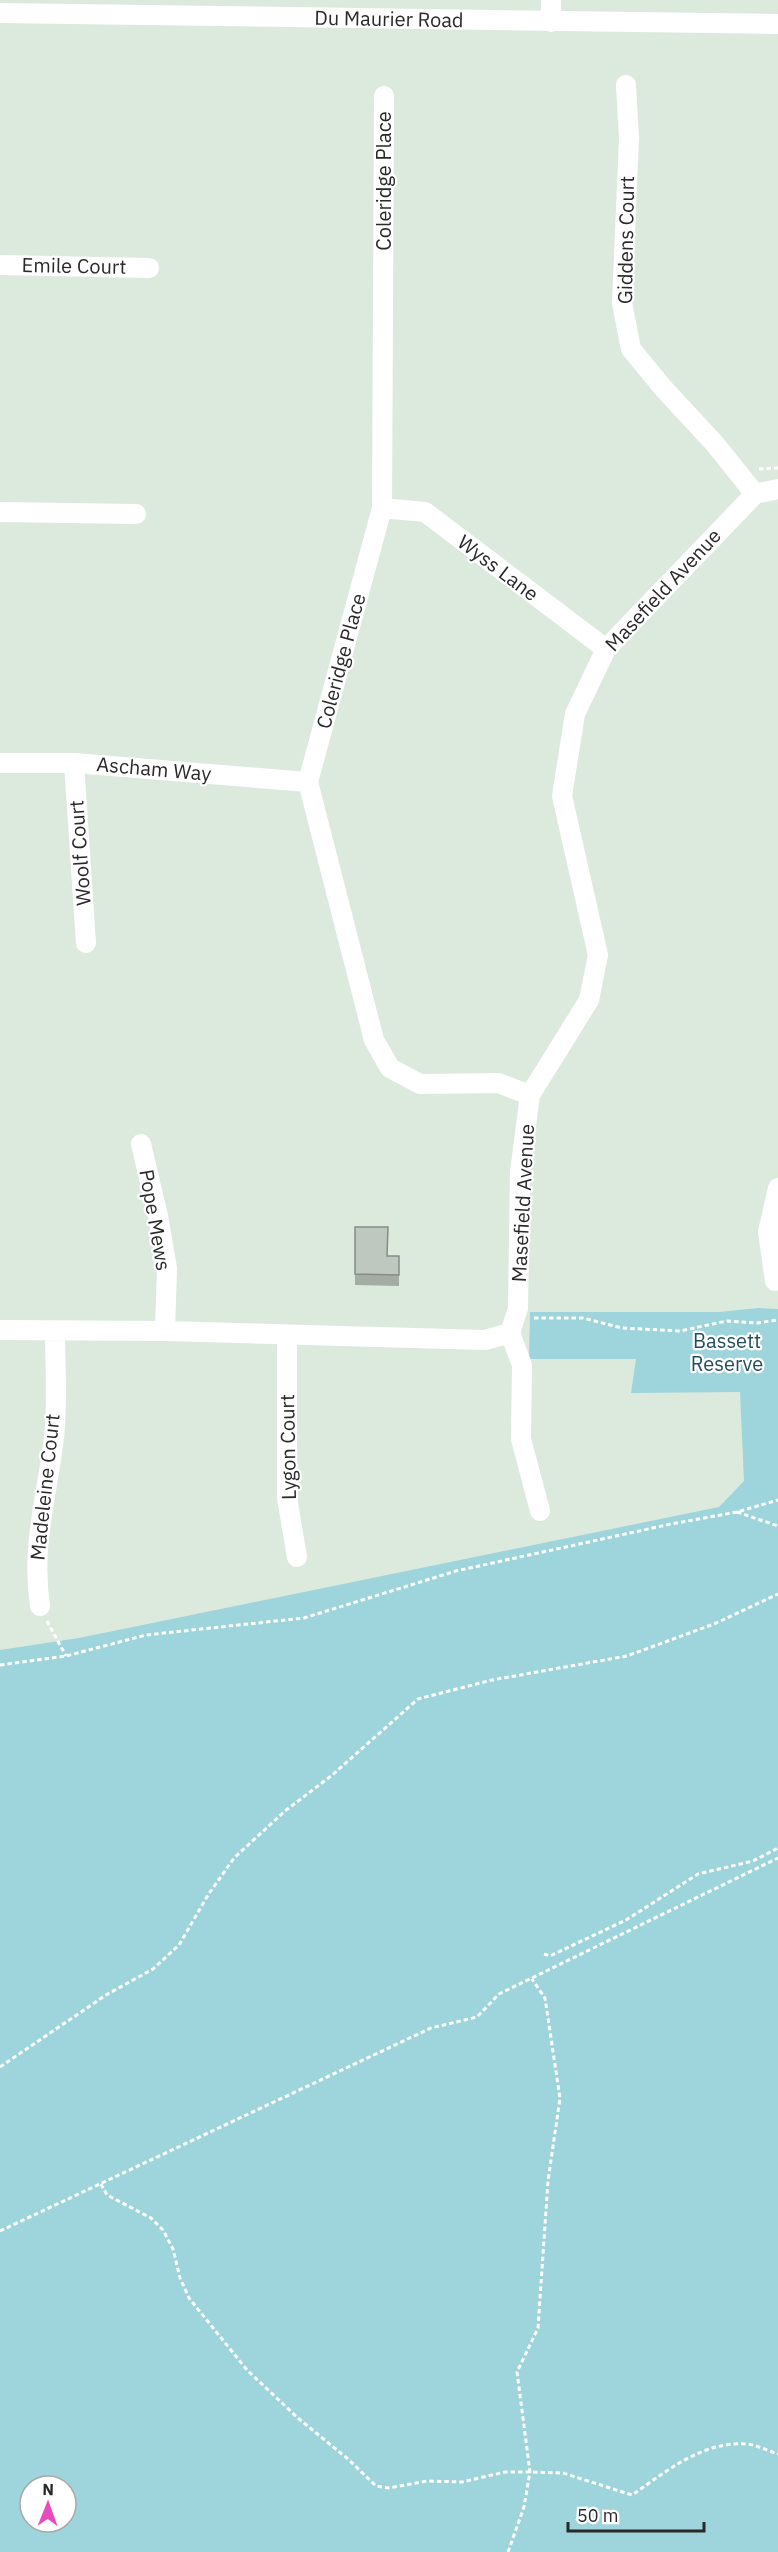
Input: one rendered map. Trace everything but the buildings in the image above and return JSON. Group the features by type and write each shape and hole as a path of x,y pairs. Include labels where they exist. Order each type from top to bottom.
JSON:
{"street":[{"path":"551,0 551,22"},
{"name":"Du Maurier Road","path":"0,13 58,7 551,22 778,24"},
{"name":"Giddens Court","path":"626,85 629,138 622,303 631,349 664,389 716,444 755,494"},
{"name":"Coleridge Place","path":"384,96 382,508 308,782 374,1040 390,1068 420,1084 498,1083 530,1095"},
{"name":"Emile Court","path":"0,265 149,268"},
{"path":"755,494 778,489"},
{"name":"Masefield Avenue","path":"510,1333 518,1308 520,1172 530,1095 588,1000 598,955 562,796 575,714 606,649 755,494"},
{"name":"Wyss Lane","path":"382,508 424,512 606,649"},
{"path":"0,512 136,514"},
{"name":"Ascham Way","path":"0,763 74,763 308,782"},
{"name":"Woolf Court","path":"74,763 86,943"},
{"name":"Pope Mews","path":"141,1144 158,1216 167,1268 165,1331"},
{"path":"775,1281 768,1232 778,1188"},
{"path":"0,1330 165,1331 485,1340 510,1333 522,1365 521,1439 540,1511"},
{"name":"Madeleine Court","path":"40,1606 36,1575 37,1545 54,1435 55,1331"},
{"name":"Lygon Court","path":"287,1335 286,1498 297,1557"}],"path":[{"path":"0,1665 66,1656 146,1635 304,1618 456,1571 671,1524 737,1512 778,1500"},
{"path":"737,1512 778,1526"},
{"path":"0,2067 106,1995 153,1970 179,1945 208,1895 234,1858 285,1811 330,1776 418,1699 492,1680 627,1656 714,1624 778,1594"},
{"path":"40,1606 66,1656"},
{"path":"544,1954 550,1956 626,1920 698,1874 753,1861 778,1848"},
{"path":"0,2231 431,2028 477,2017 499,1994 778,1858"},
{"path":"508,2552 524,2507 530,2472 517,2372 538,2328 548,2181 560,2098 545,1998 532,1979"},
{"path":"100,2184 107,2195 151,2218 163,2230 173,2249 180,2278 189,2298 247,2370 299,2420 348,2459 376,2486 389,2488 427,2481 462,2482 505,2472 563,2473 632,2495 686,2458 721,2445 749,2444 778,2454"}],"green space":[{"name":"Bassett Reserve","path":"758,1308 778,1309 778,2552 0,2552 0,1650 79,1638 719,1507 744,1481 740,1392 631,1393 636,1359 529,1359 530,1312 719,1312"}]}
